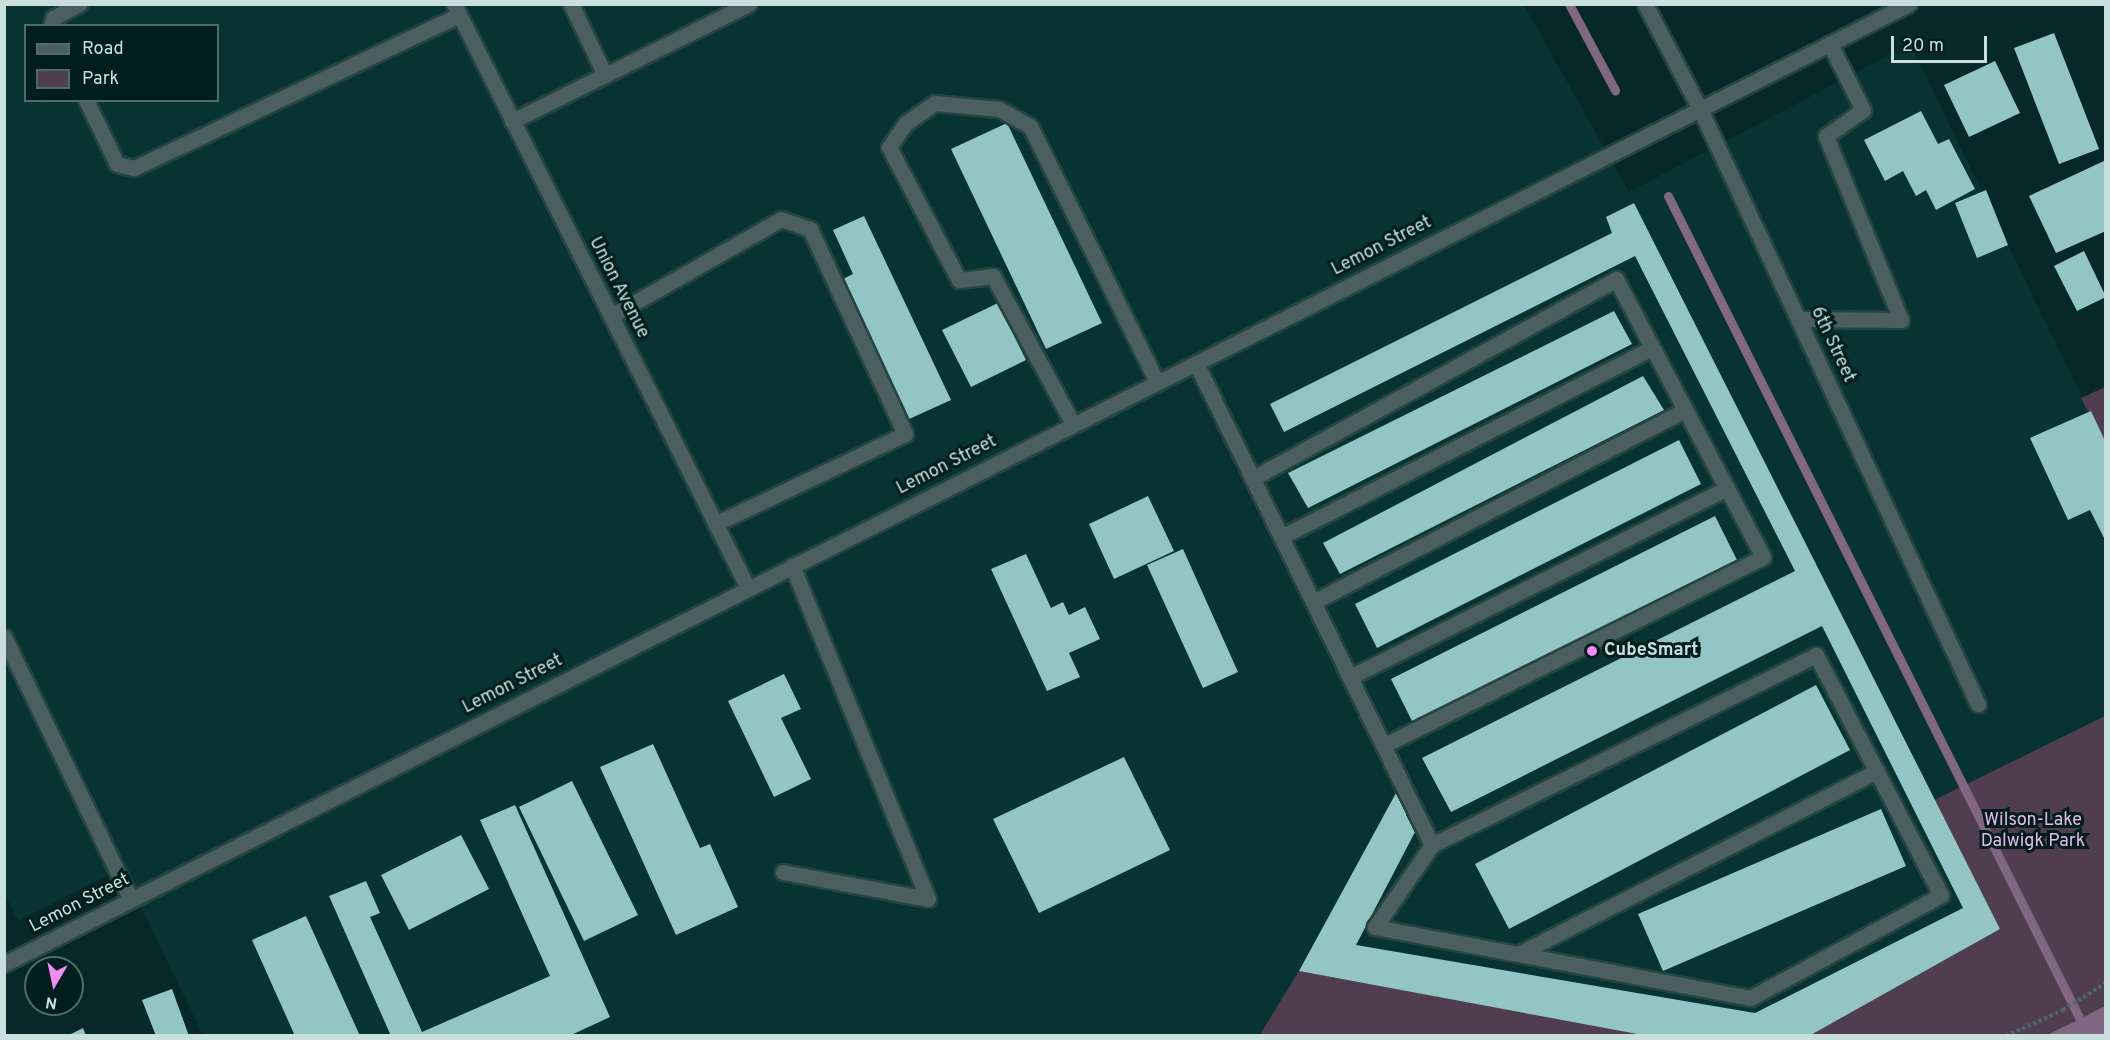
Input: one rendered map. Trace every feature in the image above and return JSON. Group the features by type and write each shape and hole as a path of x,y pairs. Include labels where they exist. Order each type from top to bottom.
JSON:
{"street":[{"path":"52,24 53,18 79,4"},
{"path":"571,4 606,75"},
{"path":"512,121 750,4"},
{"name":"6th Street","path":"1645,4 1700,109 1978,704"},
{"name":"Lemon Street","path":"4,964 1909,4"},
{"path":"87,102 117,164 134,168 456,10"},
{"name":"Union Avenue","path":"456,10 748,588"},
{"path":"1798,319 1901,320 1826,136 1863,110 1830,44"},
{"path":"1073,424 993,276 959,280 889,147 906,123 935,104 999,109 1030,126 1157,382"},
{"path":"611,316 781,219 810,229 905,435 716,524"},
{"path":"1253,478 1616,279 1763,557 1384,745"},
{"path":"1281,537 1652,348"},
{"path":"1196,363 1432,846"},
{"path":"1313,602 1685,410"},
{"path":"1350,677 1726,488"},
{"path":"783,873 928,899 792,566"},
{"path":"4,637 131,900"},
{"path":"1816,655 1877,771 1941,895 1750,998 1375,927 1432,846 1816,655"},
{"path":"1518,954 1877,771"}],"path":[{"path":"2006,1035 2063,1010 2106,983"}],"shaded area":[{"path":"5,5 1524,5 1629,192 1910,44 2105,444 2105,716 1934,800 2000,929 1809,1035 1299,971 1259,1035 203,1035 122,868 18,921 5,894"},
{"path":"2105,1006 2105,1035 2047,1035 2080,1019"}],"green space":[{"path":"2105,387 2105,444 2081,398"},
{"name":"Wilson-Lake Dalwigk Park","path":"2105,716 2105,1035 1809,1036 2000,929 1934,800"},
{"path":"1299,971 1648,1035 1259,1036"}],"building":[{"path":"2054,33 2099,149 2059,164 2014,48"},
{"path":"1995,61 2020,113 1969,137 1944,85"},
{"path":"1921,111 1938,144 1949,139 1975,189 1936,210 1926,190 1916,196 1903,171 1885,181 1864,140"},
{"path":"1007,123 1102,323 1046,349 951,149"},
{"path":"2106,160 2106,231 2056,253 2029,196"},
{"path":"1986,190 2008,245 1977,258 1955,203"},
{"path":"1634,203 2000,929 1809,1036 1648,1036 1299,971 1396,793 1415,832 1356,945 1755,1013 1963,908 1822,626 1451,812 1422,758 1795,571 1635,256 1284,432 1270,404 1612,233 1606,217"},
{"path":"864,216 951,400 907,420 841,280 853,274 833,230"},
{"path":"2084,251 2106,297 2077,311 2054,266"},
{"path":"998,303 1026,360 971,387 942,330"},
{"path":"1614,311 1632,344 1308,508 1288,473"},
{"path":"1643,376 1664,410 1340,574 1323,543"},
{"path":"2091,411 2106,443 2106,542 2090,510 2068,520 2030,438"},
{"path":"1679,440 1701,484 1377,648 1355,604"},
{"path":"1148,496 1174,551 1114,579 1089,524"},
{"path":"1715,516 1737,560 1413,723 1391,679"},
{"path":"1183,549 1238,672 1203,688 1147,565"},
{"path":"1026,554 1051,608 1063,602 1069,615 1085,607 1100,639 1069,653 1080,677 1047,691 991,569"},
{"path":"784,674 801,709 781,718 811,779 774,797 728,701"},
{"path":"1816,685 1850,750 1509,929 1475,864"},
{"path":"653,744 700,848 710,844 738,907 676,935 600,767"},
{"path":"1124,757 1170,850 1039,913 993,819"},
{"path":"572,781 638,915 584,941 519,807"},
{"path":"515,805 610,1017 569,1036 391,1036 329,896 366,881 380,913 370,917 422,1032 550,976 480,820"},
{"path":"1881,809 1906,866 1663,971 1638,914"},
{"path":"461,835 489,889 409,930 381,875"},
{"path":"306,916 360,1036 295,1036 252,940"},
{"path":"172,989 189,1036 156,1036 142,1000"},
{"path":"83,1028 86,1036 67,1036"}],"waterway":[{"path":"1569,4 1615,90"},
{"path":"1668,196 2080,1019"}],"place":[{"name":"CubeSmart","path":"1592,651"}]}
